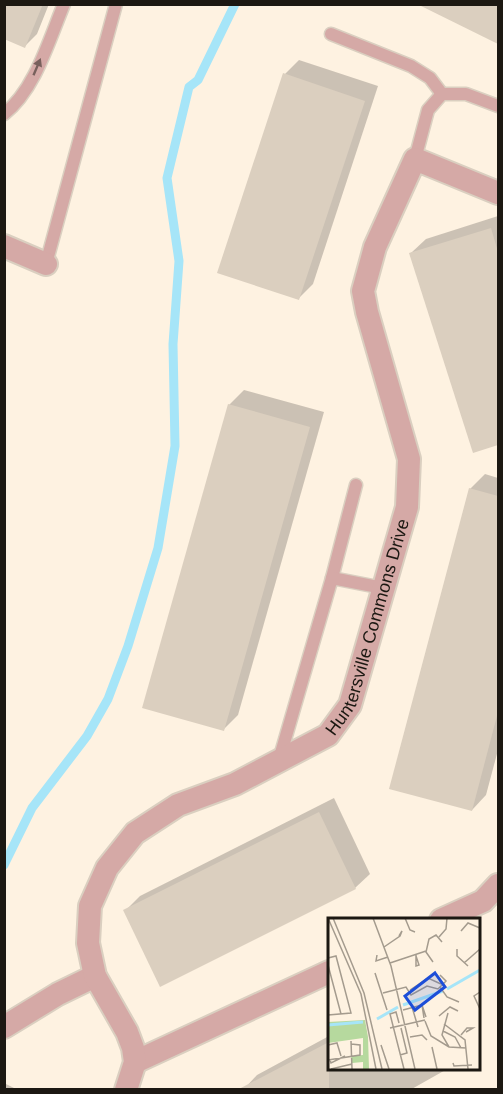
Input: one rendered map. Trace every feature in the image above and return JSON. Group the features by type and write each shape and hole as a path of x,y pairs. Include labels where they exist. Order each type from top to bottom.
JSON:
{"street":[{"path":"415,159 498,193"},
{"name":"Huntersville Commons Drive","path":"135,1062 134,1048 127,1032 95,976 88,943 90,906 107,868 135,833 178,805 235,784 328,735 350,705 407,507 409,459 363,291 375,247 415,159"},
{"path":"4,246 46,264"},
{"path":"445,918 483,901 498,885"},
{"path":"126,1089 135,1062 328,972"},
{"path":"4,1027 58,994 95,976"}],"lane":[{"path":"4,114 16,105 31,82 64,4"},
{"path":"46,264 116,4"},
{"path":"331,34 411,66 430,78 442,94"},
{"path":"415,159 428,110 442,94 466,94 498,106"},
{"path":"279,761 332,578 356,485"},
{"path":"332,578 383,588"}],"building":[{"path":"4,4 43,4 25,48 4,39"},
{"path":"417,4 498,4 498,44"},
{"path":"283,73 365,101 299,300 217,273"},
{"path":"491,228 498,252 498,445 473,453 409,253"},
{"path":"228,404 310,427 224,731 142,708"},
{"path":"469,488 498,496 498,712 472,811 389,789"},
{"path":"319,812 356,889 160,987 123,910"},
{"path":"328,1043 329,1089 239,1089"}],"waterway":[{"path":"4,865 32,808 87,736 108,699 128,646 158,548 175,446 173,344 179,261 167,178 189,87 198,80 235,4"}]}
